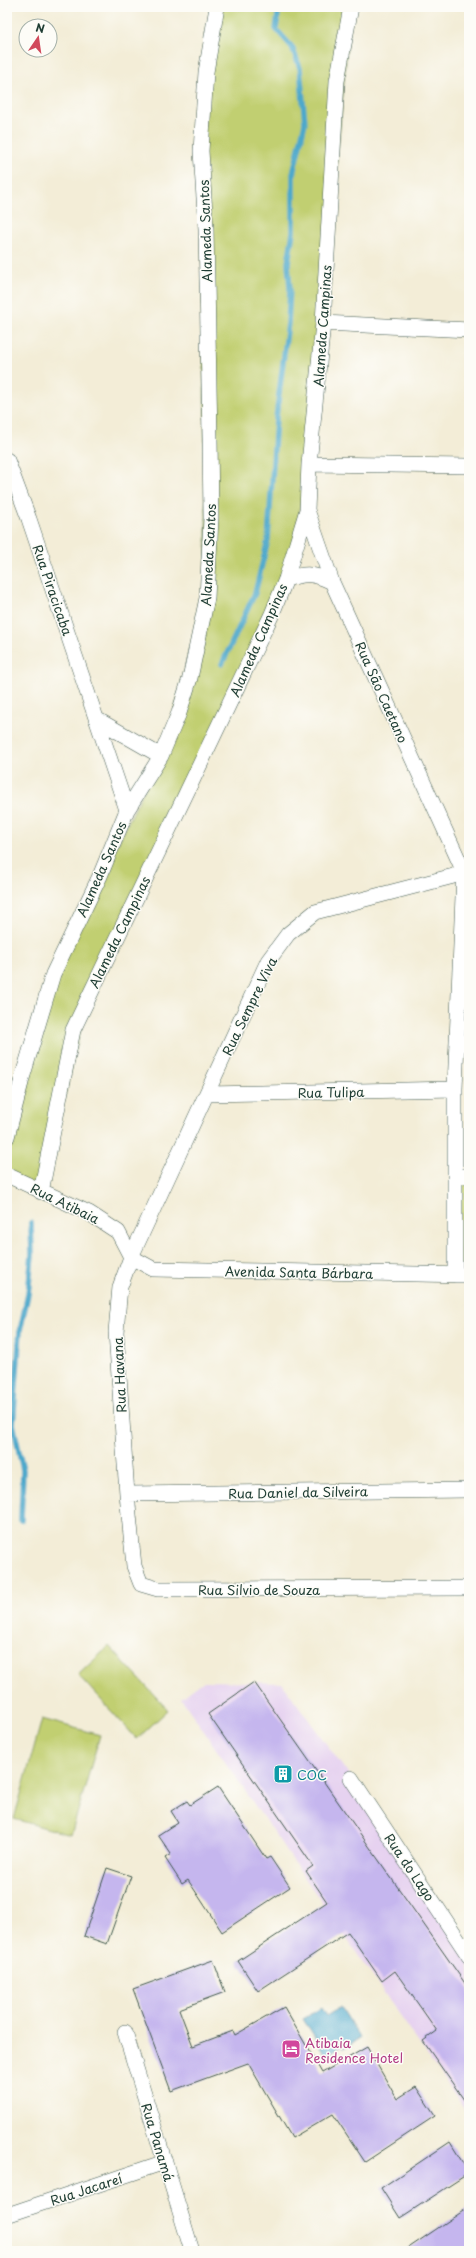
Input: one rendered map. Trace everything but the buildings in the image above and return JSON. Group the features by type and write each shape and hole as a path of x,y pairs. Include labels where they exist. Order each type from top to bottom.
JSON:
{"street":[{"name":"Alameda Santos","path":"7,1137 23,1074 53,974 100,876 127,810 161,756 179,713 190,678 207,598 211,518 210,438 206,229 201,151 206,72 218,7"},
{"name":"Alameda Campinas","path":"41,1192 72,1030 272,614 286,579 307,510 309,464 324,323 337,81 351,7"},
{"path":"324,323 469,330"},
{"name":"Rua Piracicaba","path":"7,460 30,519 127,810"},
{"path":"309,464 469,466"},
{"name":"Rua São Caetano","path":"307,510 332,582 467,872"},
{"path":"286,579 302,575 316,574 332,582"},
{"path":"98,720 161,756"},
{"path":"462,1275 462,1176 455,1089 467,872"},
{"name":"Rua Sempre Viva","path":"131,1257 208,1094 268,961 288,934 315,912 467,872"},
{"name":"Rua Tulipa","path":"208,1094 455,1089"},
{"name":"Rua Atibaia","path":"7,1175 89,1213 118,1232 131,1257"},
{"name":"Avenida Santa Bárbara","path":"131,1257 153,1269 462,1275"},
{"name":"Rua Havana","path":"127,1494 116,1332 120,1288 131,1257"},
{"name":"Rua Daniel da Silveira","path":"127,1494 469,1490"},
{"name":"Rua Silvio de Souza","path":"127,1494 134,1566 141,1584 158,1589 469,1588"},
{"name":"Rua do Lago","path":"351,1778 469,1956"},
{"name":"Rua Panamá","path":"125,2032 192,2251"},
{"name":"Rua Jacareí","path":"7,2215 165,2162"}],"shaded area":[{"path":"204,1681 282,1683 351,1778 469,1956 469,2116 181,1698"}],"green space":[{"path":"217,7 351,7 309,464 286,579 90,992 41,1192 7,1175 7,1137 53,974 161,756 207,598 201,151"},
{"path":"455,1176 469,1176 469,1275 455,1275"},
{"path":"109,1646 168,1710 137,1739 78,1675"},
{"path":"42,1719 100,1735 71,1835 14,1819"}],"water":[{"path":"341,2007 360,2038 344,2048 342,2045 326,2056 303,2019 321,2008 326,2016"}],"waterway":[{"path":"222,664 255,593 268,540 276,418 288,323 290,289 288,263 293,232 293,174 305,123 300,68 292,47 276,29 279,7"},
{"path":"21,1520 23,1470 13,1424 20,1331 28,1294 32,1255 31,1223"}],"place":[{"name":"COC","path":"283,1774"},
{"name":"Atibaia Residence Hotel","path":"291,2049"}]}
